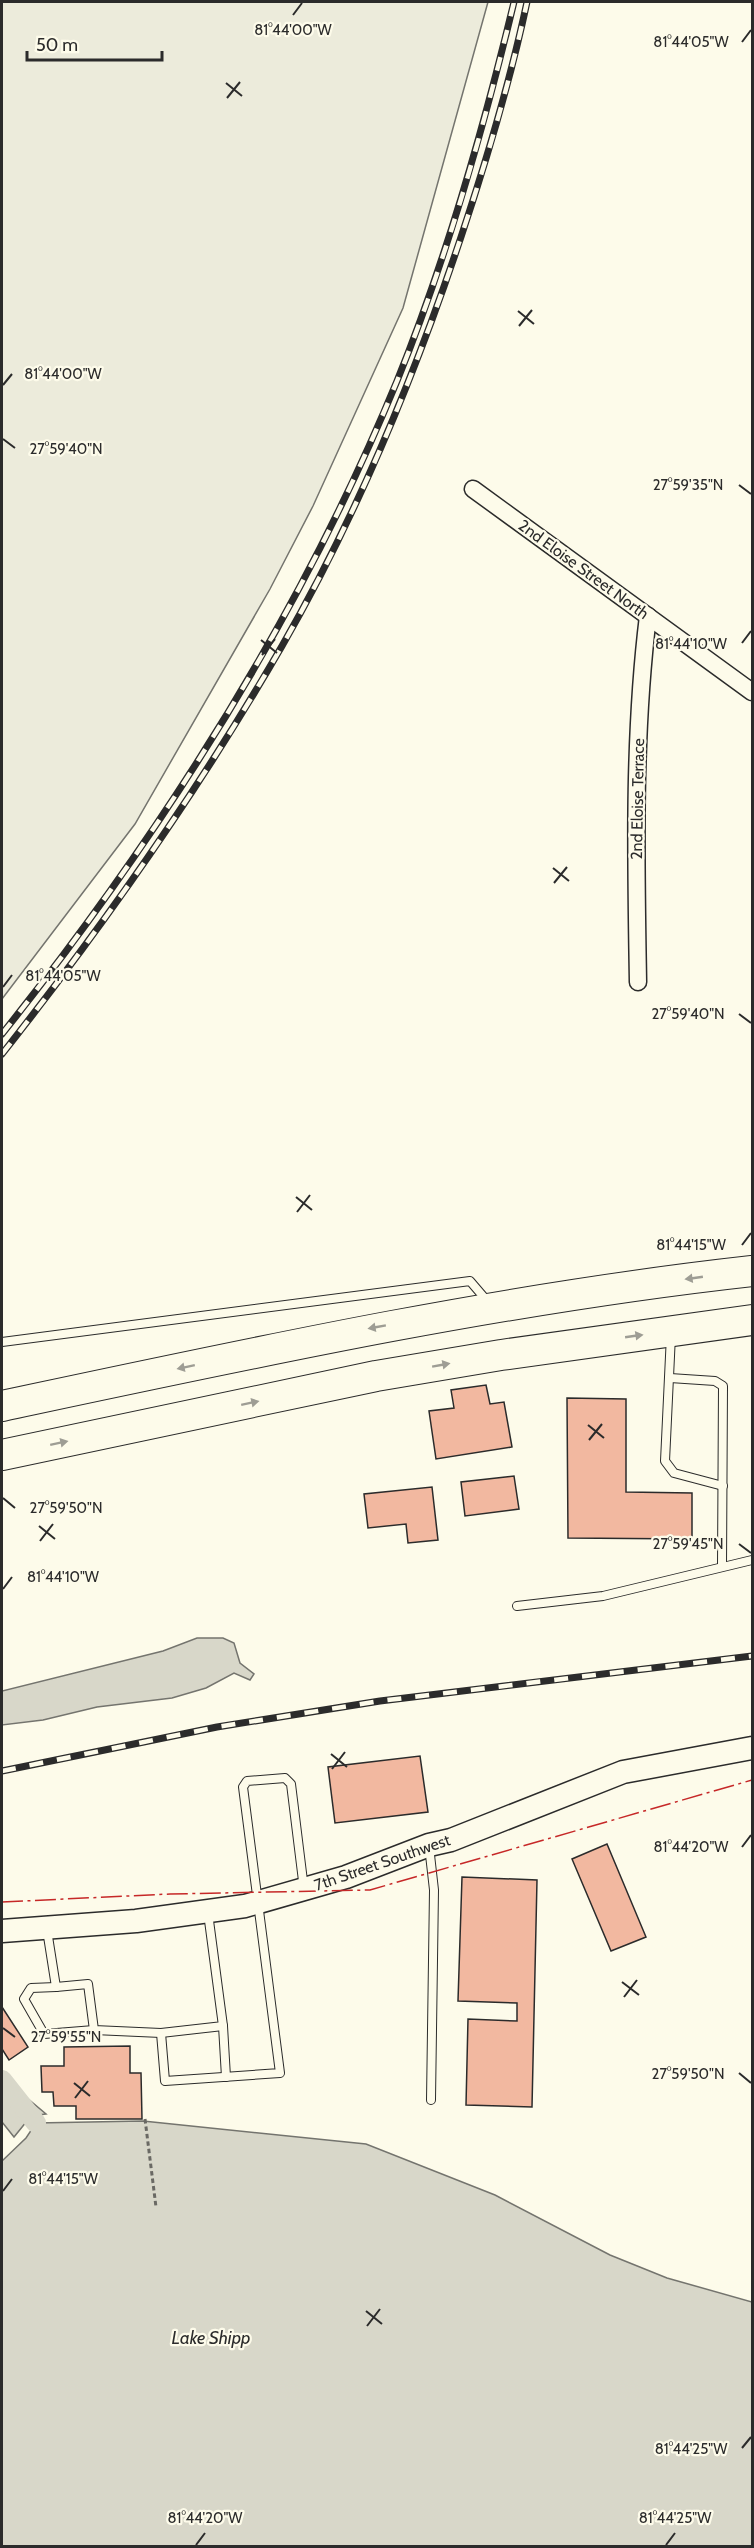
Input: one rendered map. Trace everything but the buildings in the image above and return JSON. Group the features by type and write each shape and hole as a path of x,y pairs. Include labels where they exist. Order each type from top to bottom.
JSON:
{"highway":[{"path":"2,1406 352,1332 493,1306 753,1271"},
{"path":"2,1455 376,1376 671,1330 753,1320"}],"street":[{"name":"2nd Eloise Street North","path":"473,489 753,692"},
{"name":"2nd Eloise Terrace","path":"638,982 636,762 640,679 648,616"},
{"name":"7th Street Southwest","path":"2,1930 136,1921 208,1912 304,1890 346,1877 429,1845 451,1840 623,1772 753,1748"}],"lane":[{"path":"2,1342 470,1281 493,1306"},
{"path":"671,1330 665,1461 674,1473 723,1486"},
{"path":"670,1378 715,1381 723,1386 722,1566"},
{"path":"517,1606 603,1596 753,1560"},
{"path":"161,2033 165,2081 280,2073 243,1787 247,1781 285,1778 291,1784 304,1890"},
{"path":"429,1845 434,1890 430,2100"},
{"path":"208,1912 223,2026 226,2077"},
{"path":"47,1927 56,1987"},
{"path":"94,2030 88,1984 31,1988 24,1999 44,2034 94,2030 161,2033 223,2026"}],"path":[{"path":"145,2119 156,2207"}],"shaded area":[{"path":"2,2 488,2 403,308 313,506 270,589 135,824 2,999"}],"water":[{"path":"197,1638 223,1638 234,1643 240,1663 254,1674 250,1680 234,1673 206,1688 172,1698 97,1707 43,1720 2,1725 2,1691 163,1651"},
{"path":"2,2077 46,2114 31,2116 14,2137 2,2122"},
{"name":"Lake Shipp","path":"143,2121 366,2144 495,2195 610,2255 667,2278 752,2302 752,2546 2,2546 2,2161 26,2138 36,2123"}],"waterway":[{"path":"2,2080 36,2123"}],"railway":[{"path":"2,1034 117,882 171,803 271,639 317,555 359,469 397,381 432,288 477,146 514,2"},
{"path":"2,1054 114,906 218,752 282,646 335,548 382,446 443,290 471,208 497,120 527,2"},
{"path":"2,1771 217,1727 380,1701 752,1656"}],"power":[{"path":"2,1902 170,1894 370,1890 752,1780"}]}
